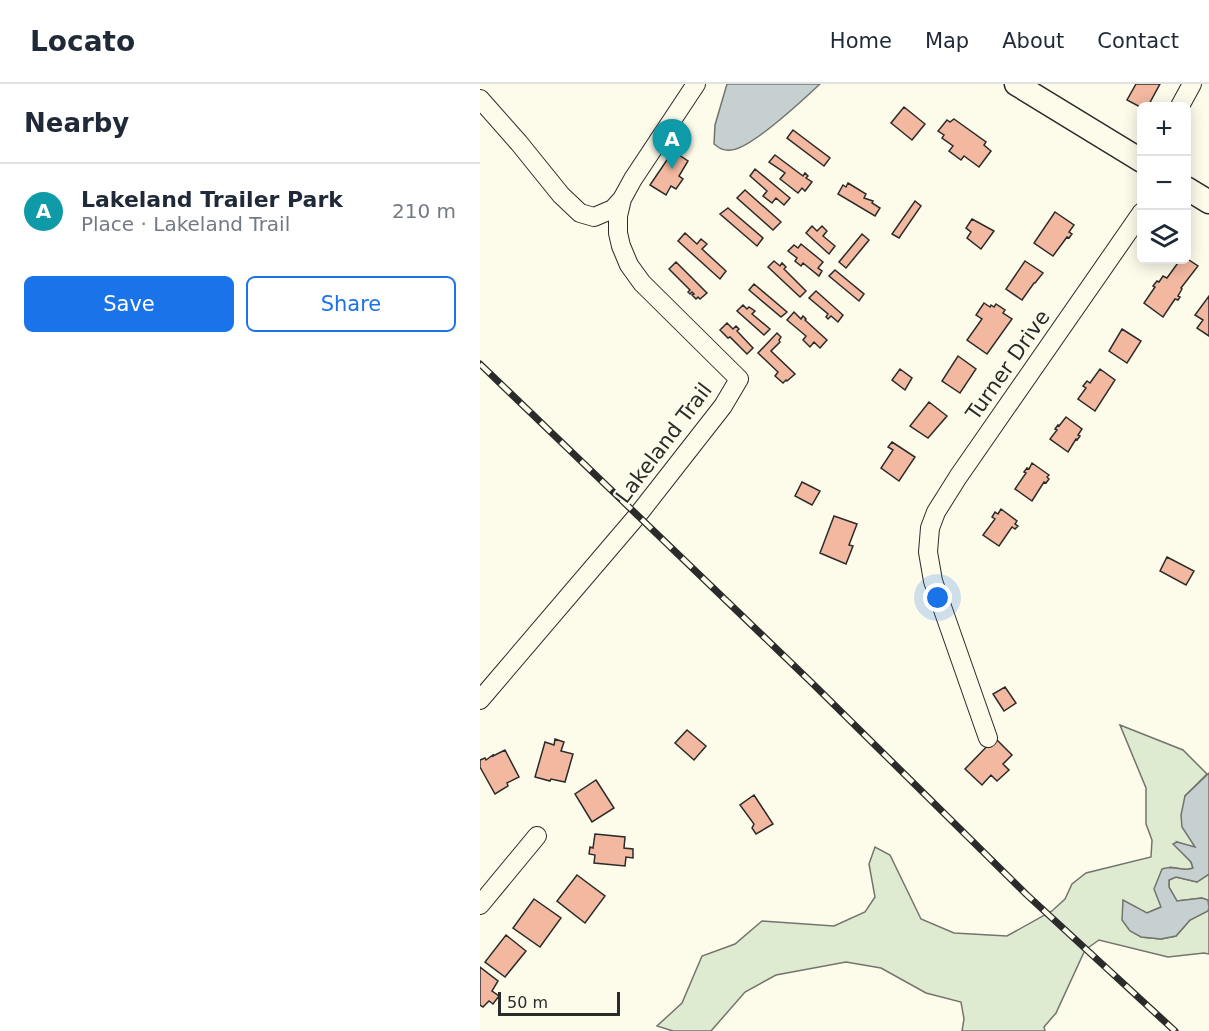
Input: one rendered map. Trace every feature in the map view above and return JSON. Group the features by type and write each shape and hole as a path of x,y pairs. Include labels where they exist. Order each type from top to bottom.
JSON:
{"main road":[{"path":"1016,84 1137,158"},
{"path":"1191,191 1209,202"}],"street":[{"name":"Lakeland Trail","path":"480,700 637,516 723,406 740,379 642,283 629,265 618,233 618,216 622,199 696,84"},
{"path":"1182,102 1192,84"},
{"path":"480,99 561,195 580,213 594,217 613,209 622,199"},
{"name":"Turner Drive","path":"988,738 933,581 928,552 930,528 936,512 965,467 1137,219"},
{"path":"480,905 537,836"}],"green space":[{"path":"1120,725 1183,750 1207,774 1185,796 1195,848 1177,842 1193,868 1188,870 1170,867 1161,907 1147,913 1141,937 1161,939 1176,936 1190,920 1209,908 1209,954 1168,957 1099,940 1085,950 1056,1013 1044,1027 1045,1031 962,1031 964,1019 961,1002 926,993 881,968 846,962 776,975 745,992 711,1031 673,1031 657,1026 682,1003 702,956 735,944 762,921 834,926 865,912 875,897 869,864 875,847 890,855 921,919 954,933 1007,936 1052,911 1065,899 1072,884 1086,873 1151,857 1152,840 1146,824 1146,788"},
{"path":"1209,874 1209,901 1202,898 1177,901 1169,887 1169,880 1176,877 1197,882"}],"shaded area":[{"path":"727,84 820,84 764,133 740,147 728,150 721,149 714,144 715,125"},
{"path":"1209,773 1209,874 1197,882 1176,877 1169,880 1169,887 1177,901 1202,898 1208,900 1208,911 1190,920 1176,936 1161,939 1141,937 1130,931 1122,920 1123,900 1147,913 1161,907 1154,889 1162,869 1193,868 1191,862 1173,844 1177,842 1195,847 1182,827 1181,815 1185,796"}],"building":[{"path":"1136,84 1160,84 1150,102 1137,102 1137,105 1127,100"},
{"path":"904,107 925,124 912,140 891,123"},
{"path":"954,119 986,142 984,145 991,151 979,167 964,156 961,160 949,151 953,146 942,138 944,135 938,131 947,120 950,122"},
{"path":"793,130 830,158 824,166 787,138"},
{"path":"673,151 688,161 679,176 683,179 676,189 671,186 666,195 650,185"},
{"path":"775,155 803,176 805,173 808,176 806,178 812,182 805,191 802,188 798,193 780,179 785,173 769,162"},
{"path":"755,169 790,198 784,205 776,198 772,203 763,196 767,191 750,176"},
{"path":"848,183 866,194 864,198 873,201 872,203 880,208 875,216 838,194 843,185 846,187"},
{"path":"745,190 781,222 773,230 737,198"},
{"path":"915,201 921,206 899,238 892,234"},
{"path":"728,208 763,238 757,246 720,214"},
{"path":"1055,212 1074,225 1069,232 1072,234 1069,238 1067,237 1053,256 1034,243"},
{"path":"972,219 994,231 981,249 967,238 971,232 966,228"},
{"path":"812,226 817,231 822,226 827,231 823,236 835,246 829,254 806,233"},
{"path":"685,233 697,244 701,239 707,244 702,249 726,271 720,279 678,241"},
{"path":"862,234 869,240 846,268 839,262"},
{"path":"801,244 823,262 818,268 822,271 819,276 803,263 801,266 795,261 797,258 788,251 794,245 798,248"},
{"path":"774,261 780,266 782,263 786,267 784,269 806,291 800,297 768,267"},
{"path":"1025,261 1043,273 1022,300 1006,289"},
{"path":"1191,261 1198,266 1181,288 1178,300 1175,299 1163,317 1144,303 1157,281 1159,282 1163,276 1167,278 1177,264 1191,264"},
{"path":"676,262 707,293 700,299 698,297 696,299 692,292 690,294 688,292 690,290 669,269"},
{"path":"835,270 864,294 859,301 829,276"},
{"path":"754,284 787,312 781,317 749,290"},
{"path":"816,291 843,315 838,322 831,316 828,319 826,317 828,314 809,298"},
{"path":"1209,296 1209,336 1197,328 1203,320 1195,315"},
{"path":"984,303 990,307 996,304 1012,319 987,354 967,340 982,319 976,315"},
{"path":"743,305 755,311 752,314 770,329 764,335 737,311"},
{"path":"794,312 801,319 803,316 827,340 820,348 814,342 810,347 803,340 806,336 787,320"},
{"path":"727,323 733,329 736,326 739,329 737,331 753,348 747,354 720,330"},
{"path":"1122,329 1141,341 1127,363 1109,351"},
{"path":"777,333 781,337 780,342 771,351 795,374 783,383 775,376 778,372 758,353"},
{"path":"958,356 976,369 960,393 942,381"},
{"path":"900,369 912,378 905,390 892,380"},
{"path":"1100,369 1115,380 1095,411 1078,399 1086,388 1083,386 1087,381 1090,383"},
{"path":"929,402 947,416 928,438 910,426"},
{"path":"1066,417 1082,429 1078,435 1080,436 1068,452 1050,439 1057,430 1055,429"},
{"path":"892,442 915,457 899,481 881,468 893,450 888,447"},
{"path":"1032,463 1049,475 1047,477 1049,479 1046,483 1044,482 1032,501 1015,489"},
{"path":"802,482 820,491 812,505 795,496"},
{"path":"1001,509 1017,521 1015,524 1018,526 1015,529 1012,527 999,546 983,535 995,519 992,517 995,512 998,514"},
{"path":"834,516 857,524 849,545 853,546 846,564 820,553"},
{"path":"1167,557 1194,571 1186,585 1160,571"},
{"path":"1005,687 1016,703 1004,711 993,694"},
{"path":"687,730 706,746 694,760 675,743"},
{"path":"995,738 1012,755 1003,764 1009,770 997,781 991,775 982,785 965,769"},
{"path":"555,739 564,742 561,751 573,754 565,782 535,777 545,742 554,745"},
{"path":"505,750 519,777 507,783 508,786 495,794 480,767 480,760 485,758 486,760"},
{"path":"596,780 614,808 592,822 575,794"},
{"path":"754,795 773,824 756,834 752,828 754,824 740,805"},
{"path":"595,834 625,837 624,848 633,849 633,858 626,857 625,866 594,863 595,855 589,854 590,847 593,848"},
{"path":"577,875 605,896 585,923 557,901"},
{"path":"534,899 561,918 540,947 513,928"},
{"path":"506,935 526,951 505,977 485,962"},
{"path":"480,967 498,981 492,991 499,996 493,1004 489,1001 483,1007 480,1005"}],"railway":[{"path":"480,364 811,682 1027,895 1175,1031"}],"place":[{"name":"Lakeland Trailer Park","path":"672,169"}]}
